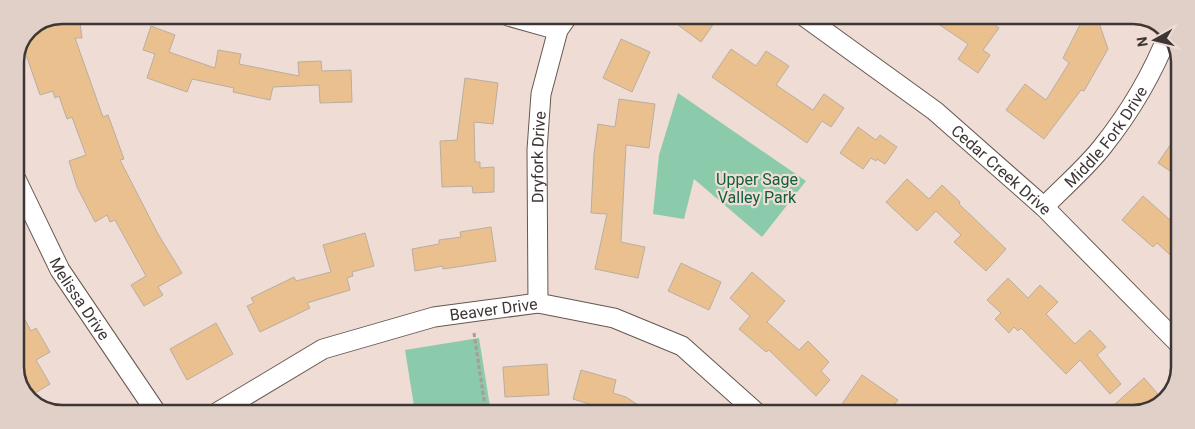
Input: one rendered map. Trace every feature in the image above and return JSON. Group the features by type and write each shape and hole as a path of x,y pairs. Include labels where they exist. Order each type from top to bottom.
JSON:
{"street":[{"name":"Dryfork Drive","path":"538,303 538,140 541,94 563,24"},
{"name":"Cedar Creek Drive","path":"815,24 935,111 1044,207 1171,336"},
{"name":"Middle Fork Drive","path":"1044,207 1102,147 1124,117 1160,55 1165,42"},
{"name":"Melissa Drive","path":"24,196 60,270 151,405"},
{"name":"Beaver Drive","path":"230,405 323,350 434,317 538,303 614,318 682,346 747,405"}],"path":[{"path":"474,333 485,405"}],"green space":[{"name":"Upper Sage Valley Park","path":"678,93 806,181 762,237 694,179 684,219 653,214 659,155"},
{"path":"479,338 490,405 414,405 405,350"}],"building":[{"path":"54,24 80,24 82,38 75,38 103,117 108,115 124,159 120,160 158,234 182,273 158,287 163,295 144,306 131,285 146,276 115,220 110,222 107,215 95,222 77,187 69,161 86,155 72,117 67,119 59,96 55,98 53,91 40,95 25,52 30,41 41,30"},
{"path":"677,24 713,24 701,42"},
{"path":"938,24 994,24 999,28 983,50 990,55 978,73 958,59 968,44"},
{"path":"1080,24 1099,24 1108,49 1084,91 1081,90 1044,139 1006,110 1025,84 1046,100 1069,63 1063,58"},
{"path":"151,26 175,35 169,52 215,68 218,50 241,54 239,64 299,76 298,62 321,61 322,71 351,70 352,102 320,103 319,85 273,87 270,100 233,92 234,88 192,79 187,92 147,78 155,54 143,50"},
{"path":"621,39 650,52 632,92 603,78"},
{"path":"731,49 756,66 766,51 789,66 776,85 813,110 824,94 844,108 831,127 822,121 807,143 712,77"},
{"path":"465,78 498,83 493,124 474,122 475,162 480,162 480,168 494,167 494,192 473,193 472,186 442,187 440,141 457,140"},
{"path":"619,99 655,104 649,148 626,145 621,242 645,247 638,278 595,269 607,214 591,213 594,154 598,124 615,127"},
{"path":"858,127 876,140 880,135 897,147 885,164 871,158 863,169 840,153"},
{"path":"1171,144 1171,172 1158,163"},
{"path":"907,179 929,199 942,185 1006,249 986,271 954,242 961,235 936,211 917,231 886,202"},
{"path":"1143,196 1171,221 1171,256 1157,243 1153,247 1122,220"},
{"path":"491,227 496,261 443,269 443,266 415,271 412,249 439,244 439,240 461,237 460,232"},
{"path":"365,233 374,266 352,272 353,276 347,278 350,290 307,303 310,308 260,332 247,306 254,303 251,298 294,277 296,281 331,272 323,245"},
{"path":"681,263 721,282 709,310 668,291"},
{"path":"752,272 785,301 767,322 799,350 808,341 829,362 821,371 830,380 816,396 769,350 766,352 739,329 750,316 730,298"},
{"path":"1008,278 1028,298 1040,285 1058,302 1046,314 1075,344 1090,330 1106,347 1097,355 1121,384 1110,394 1080,360 1066,374 1021,328 1018,331 1014,327 1009,333 995,319 1001,313 987,300"},
{"path":"24,318 31,331 36,328 50,352 36,360 50,384 35,393 26,379 24,370"},
{"path":"216,323 233,354 187,380 170,349"},
{"path":"547,364 549,395 505,397 503,367"},
{"path":"581,370 616,380 613,393 626,397 638,405 593,405 573,399"},
{"path":"862,375 898,400 894,405 842,404"},
{"path":"1144,378 1159,395 1152,400 1138,405 1114,405"}]}
